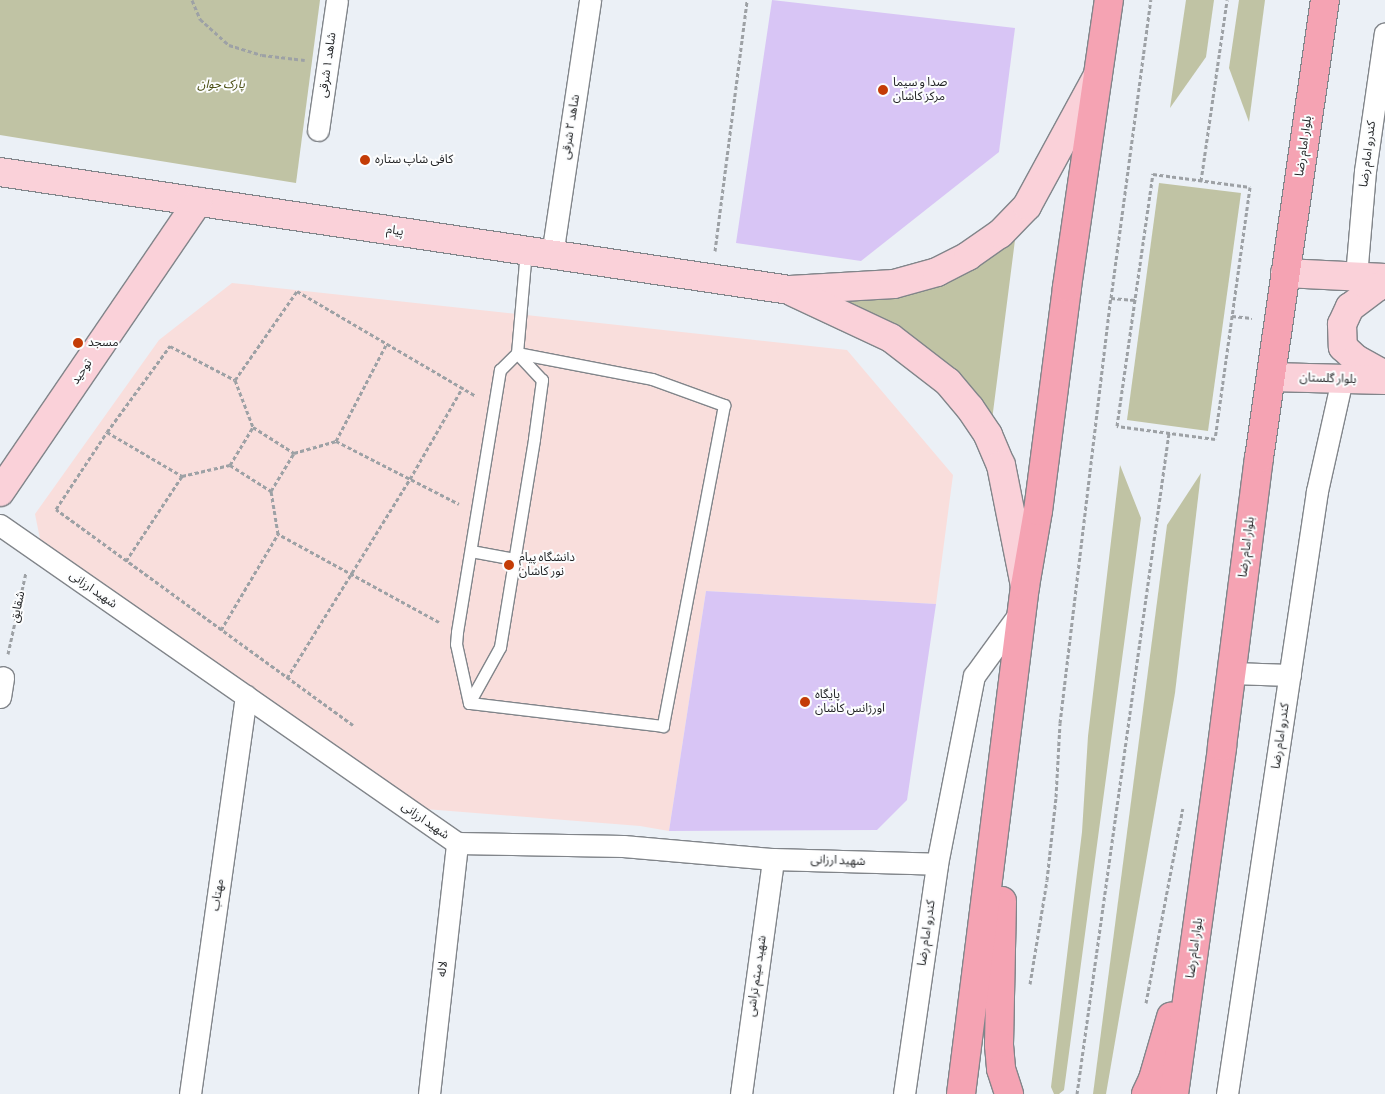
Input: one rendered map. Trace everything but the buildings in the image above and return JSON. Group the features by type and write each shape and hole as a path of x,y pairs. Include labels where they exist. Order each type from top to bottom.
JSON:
{"main road":[{"path":"1098,0 1103,38"},
{"path":"961,1094 1004,764 1023,598 1038,512 1109,0"},
{"name":"بلوار امام رضا","path":"1174,1094 1285,273 1325,0"},
{"path":"790,290 894,284 937,272 976,251 1000,234 1027,206 1097,77"},
{"name":"پیام","path":"0,172 790,290"},
{"name":"توحید","path":"0,492 198,202"},
{"path":"1285,273 1385,278"},
{"path":"1385,284 1377,287 1350,307 1342,324 1343,347 1356,359 1385,375"},
{"path":"790,290 891,338 948,382 970,408 988,435 1000,465 1023,598"},
{"name":"بلوار گلستان","path":"1271,377 1385,380"},
{"path":"1004,764 999,1045 1001,1069 1009,1094"},
{"path":"1146,1094 1153,1079 1199,920"}],"street":[{"name":"شاهد ۱ شرقی","path":"318,130 337,0"},
{"name":"شاهد ۲ شرقی","path":"552,255 590,0"},
{"name":"کندرو امام رضا","path":"1356,276 1365,171 1385,33"},
{"name":"کندرو امام رضا","path":"1228,1094 1317,491 1342,379"},
{"name":"شهید ارزانی","path":"0,525 457,843 622,846 773,859 936,864"},
{"name":"کندرو امام رضا","path":"904,1094 936,864 974,676 1023,598"},
{"path":"1232,673 1290,675"},
{"name":"مهتاب","path":"190,1094 246,696"},
{"name":"لاله","path":"428,1094 457,843"},
{"name":"شهید میثم تراشی","path":"741,1094 773,859"}],"lane":[{"path":"468,703 456,644 457,632 500,370 517,353 526,251"},
{"path":"468,703 500,647 542,380 517,353"},
{"path":"468,703 663,726 724,405 652,379 517,353"},
{"path":"470,552 514,559"}],"path":[{"path":"192,0 200,19 229,45 262,56 328,62"},
{"path":"712,278 748,0"},
{"path":"1030,986 1048,871 1056,798 1060,723 1111,298 1151,0"},
{"path":"1201,181 1227,0"},
{"path":"1153,174 1250,187 1215,439 1117,426 1135,300 1153,174"},
{"path":"235,380 298,291 494,406"},
{"path":"1111,298 1135,300"},
{"path":"1232,316 1257,319"},
{"path":"336,441 387,343"},
{"path":"294,453 253,427 235,380 170,346 107,432 56,509 353,725"},
{"path":"287,678 410,479 463,388"},
{"path":"126,560 182,476 230,464 253,427"},
{"path":"107,432 182,476"},
{"path":"1077,1094 1169,433"},
{"path":"221,630 278,534 272,491 294,453 336,441 476,512"},
{"path":"230,464 272,491"},
{"path":"278,534 457,632"},
{"name":"شقایق","path":"1,687 31,547"}],"shaded area":[{"name":"دانشگاه پیام نور کاشان","path":"232,283 847,350 953,475 936,604 706,591 669,831 640,826 425,809 40,539 35,514 159,340"}],"green space":[{"name":"پارک جوان","path":"0,0 320,0 296,183 0,135"},
{"path":"1186,0 1214,0 1206,57 1170,108"},
{"path":"1239,0 1265,0 1249,122 1229,68"},
{"path":"1159,183 1241,193 1208,431 1127,420"},
{"path":"1015,240 992,420 956,371 933,352 904,333 828,298 902,296 930,288 981,264"},
{"path":"1120,465 1141,518 1064,1090 1059,1094 1054,1094 1051,1087 1082,832 1088,736"},
{"path":"1201,473 1175,693 1106,1094 1093,1094 1167,525"}],"place":[{"name":"صدا و سیما مرکز کاشان","path":"883,90"},
{"name":"کافی شاپ ستاره","path":"365,160"},
{"name":"مسجد","path":"78,343"},
{"name":"دانشگاه پیام نور کاشان","path":"509,565"},
{"name":"پایگاه اورژانس کاشان","path":"805,702"}]}
